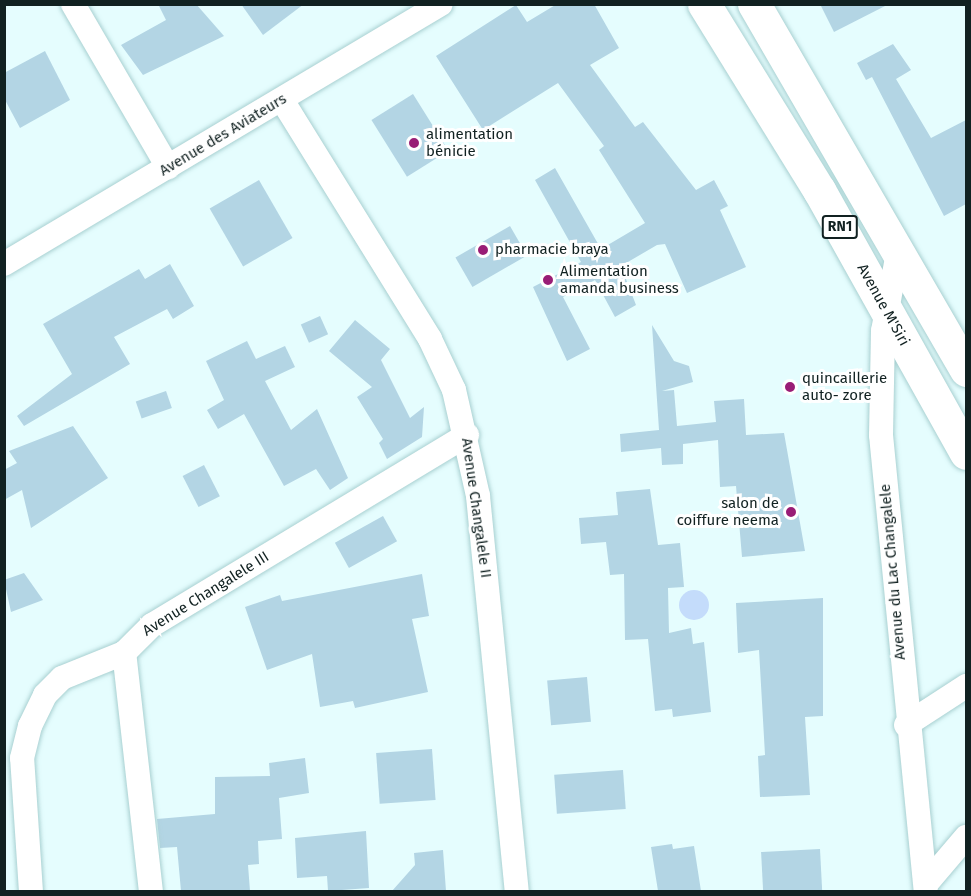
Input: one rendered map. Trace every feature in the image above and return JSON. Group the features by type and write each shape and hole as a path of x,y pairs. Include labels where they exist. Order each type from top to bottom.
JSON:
{"highway":[{"name":"Avenue M'Siri","path":"704,4 885,308 966,453"},
{"name":"RN1","path":"754,4 966,370"}],"street":[{"path":"73,4 168,167"},
{"name":"Avenue des Aviateurs","path":"4,264 441,4"},
{"name":"Avenue Changalele II","path":"282,100 430,339 467,435 517,891"},
{"name":"Avenue du Lac Changalele","path":"898,253 885,308 880,435 906,726 926,888"},
{"name":"Avenue Changalele III","path":"124,653 153,625 467,435"},
{"path":"31,891 22,758 30,726 45,694 62,678 124,653 151,891"},
{"path":"906,726 966,686"},
{"path":"926,888 966,837"}],"water":[{"path":"694,590 700,591 708,599 708,611 700,619 694,620 688,619 680,611 679,605 680,599 688,591"}],"building":[{"path":"158,4 196,4 224,36 143,75 121,45 166,20"},
{"path":"241,4 304,4 263,35"},
{"path":"557,4 594,4 619,48 590,65 635,127 643,122 696,190 714,180 728,206 720,210 746,267 687,293 665,244 657,245 621,266 636,305 615,317 595,280 563,297 590,349 567,361 533,287 581,262 535,180 555,168 601,249 645,223 599,150 604,146 558,83 483,130 436,56 516,5 527,22"},
{"path":"820,4 889,4 834,32"},
{"path":"893,44 911,70 896,79 931,138 966,120 966,204 944,216 872,77 866,80 857,63"},
{"path":"45,51 70,100 20,128 4,98 4,73"},
{"path":"413,94 449,151 407,177 371,120"},
{"path":"259,180 292,238 243,267 210,208"},
{"path":"510,226 527,255 472,287 455,258"},
{"path":"170,264 194,306 173,319 167,309 114,337 130,364 24,426 17,416 72,374 43,324 139,269 145,279"},
{"path":"320,316 328,334 309,343 301,325"},
{"path":"355,320 390,349 381,360 410,418 424,407 422,437 387,459 379,443 383,439 357,397 372,387 329,351"},
{"path":"652,325 674,361 689,366 693,382 662,391 674,390 677,426 716,422 714,401 744,399 746,435 784,433 805,551 742,557 736,486 720,487 718,440 683,444 683,464 662,465 661,448 621,452 620,434 659,430"},
{"path":"247,341 256,359 285,346 295,367 265,381 291,430 317,409 348,478 330,490 316,469 284,486 244,414 218,429 207,410 224,400 206,361"},
{"path":"166,391 172,408 142,418 136,401"},
{"path":"73,426 108,478 31,528 22,490 4,500 4,470 17,463 9,451"},
{"path":"204,465 220,496 199,507 183,476"},
{"path":"650,489 658,545 680,543 684,587 668,588 669,633 691,628 693,644 704,642 711,712 673,717 672,709 655,711 648,639 625,640 624,574 610,575 606,542 581,544 579,518 618,515 616,492"},
{"path":"383,516 397,541 349,568 335,543"},
{"path":"24,573 43,600 11,612 4,580"},
{"path":"422,574 429,616 412,619 428,692 355,708 353,701 320,707 312,654 267,670 245,607 280,595 282,601"},
{"path":"823,598 823,716 805,717 810,795 760,797 758,756 765,755 759,650 738,653 736,603"},
{"path":"587,677 591,722 551,725 547,680"},
{"path":"432,749 436,800 380,804 376,753"},
{"path":"305,758 309,793 279,798 282,839 258,841 259,864 248,865 250,891 181,891 177,847 160,848 157,819 215,814 215,777 270,776 269,763"},
{"path":"623,770 626,809 557,814 554,775"},
{"path":"366,831 369,888 328,891 327,876 297,878 295,838"},
{"path":"672,844 673,849 694,846 701,891 658,891 651,847"},
{"path":"820,849 822,891 763,892 761,852"},
{"path":"443,850 446,891 392,891 415,865 414,853"}],"place":[{"name":"alimentation bénicie","path":"414,143"},
{"name":"pharmacie braya","path":"483,250"},
{"name":"Alimentation amanda business","path":"548,280"},
{"name":"quincaillerie auto- zore","path":"790,387"},
{"name":"salon de coiffure neema","path":"791,512"}]}
